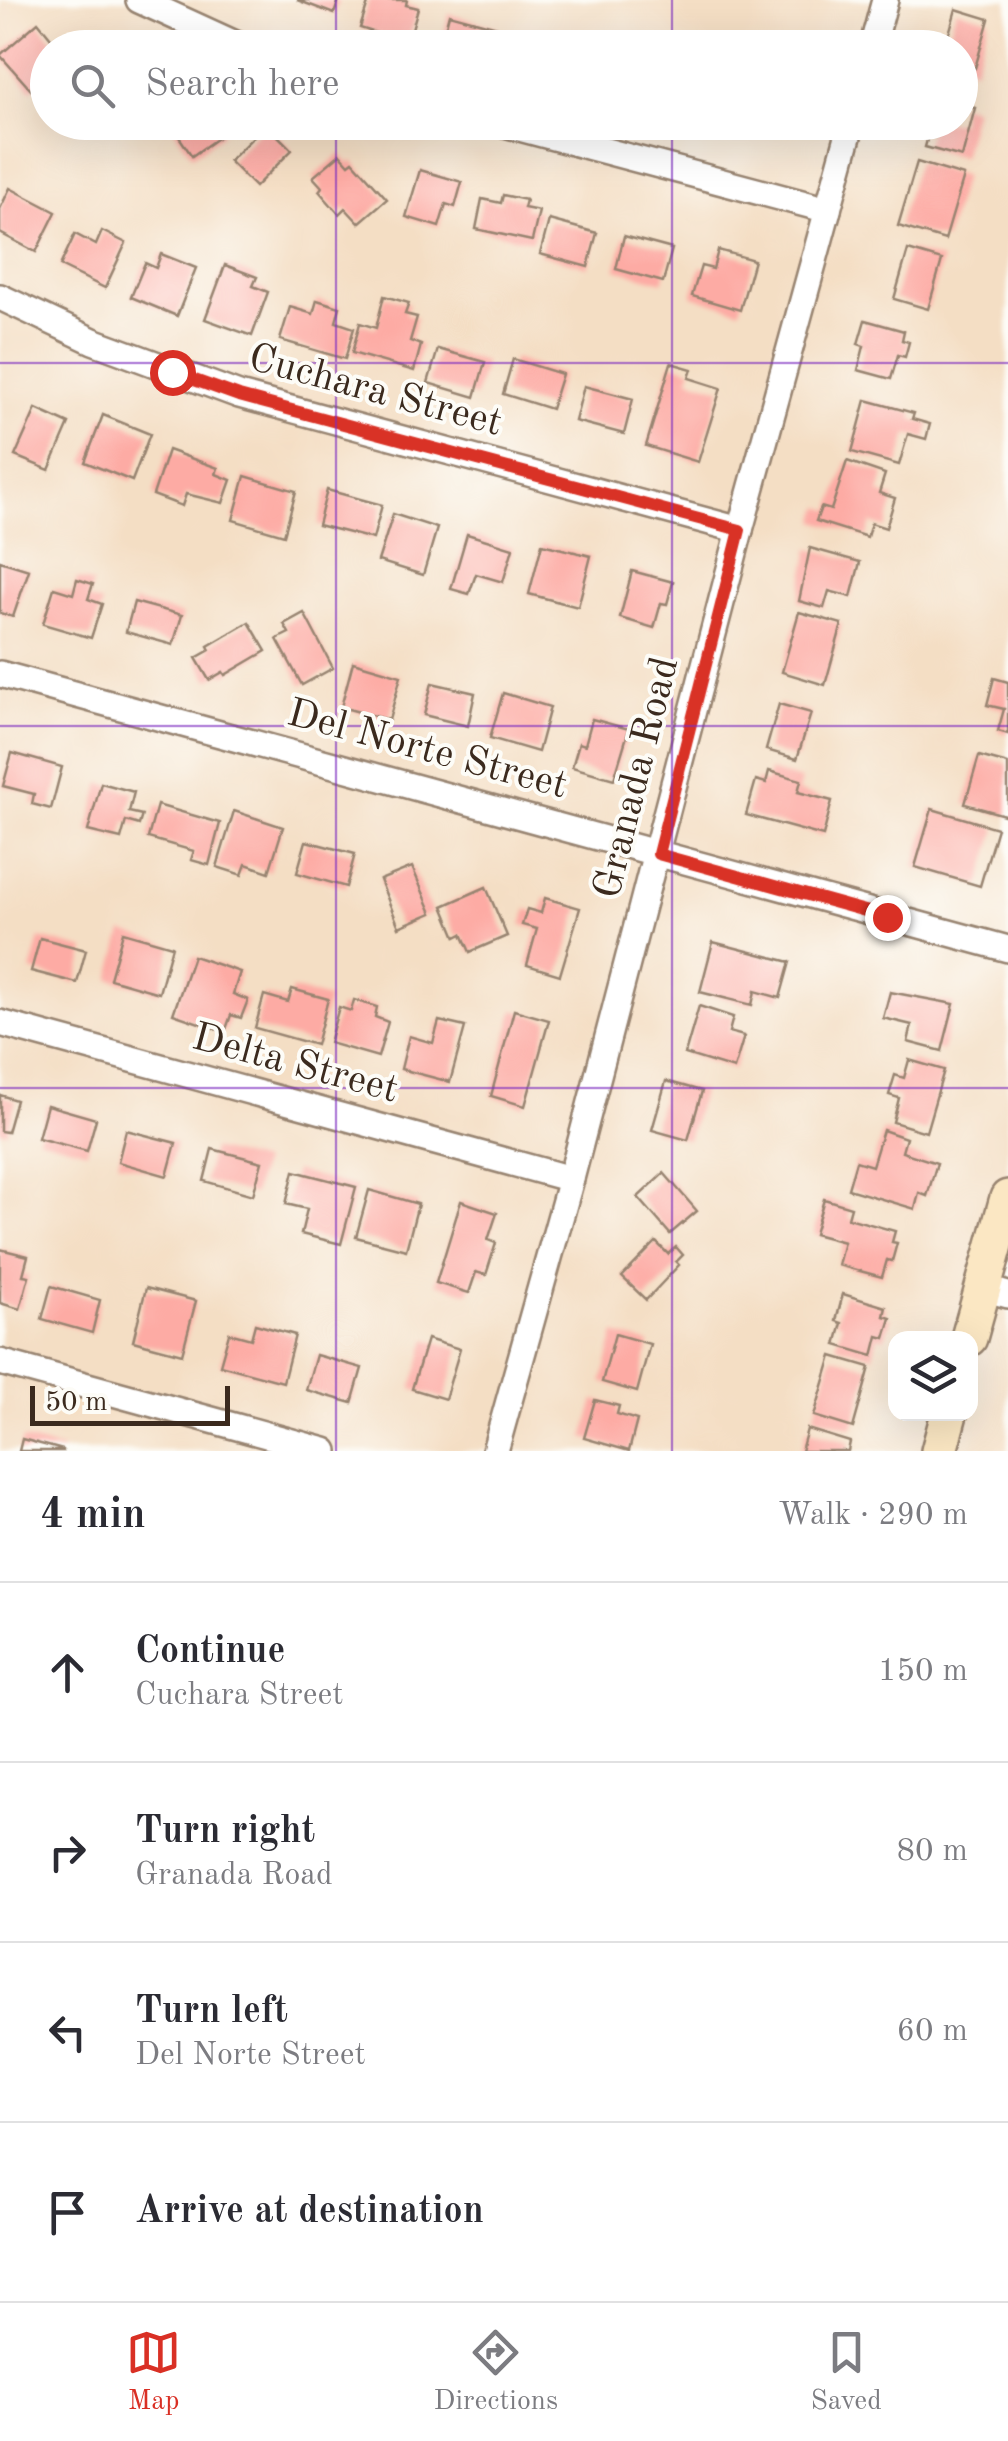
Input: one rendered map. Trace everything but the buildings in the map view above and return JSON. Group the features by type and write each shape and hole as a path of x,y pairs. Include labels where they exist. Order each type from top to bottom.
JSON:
{"street":[{"path":"139,0 205,30"},
{"path":"877,30 885,0"},
{"path":"565,140 828,210"},
{"name":"Granada Road","path":"495,1451 571,1180 740,530 847,140"},
{"name":"Cuchara Street","path":"0,297 94,341 239,396 740,530"},
{"name":"Del Norte Street","path":"0,674 1008,949"},
{"name":"Delta Street","path":"0,1024 571,1180"},
{"path":"973,1331 995,1291 1008,1198"},
{"path":"0,1362 325,1451"},
{"path":"939,1451 947,1421"}],"route":[{"path":"172,372 239,396 740,530 658,854 887,917"}]}
